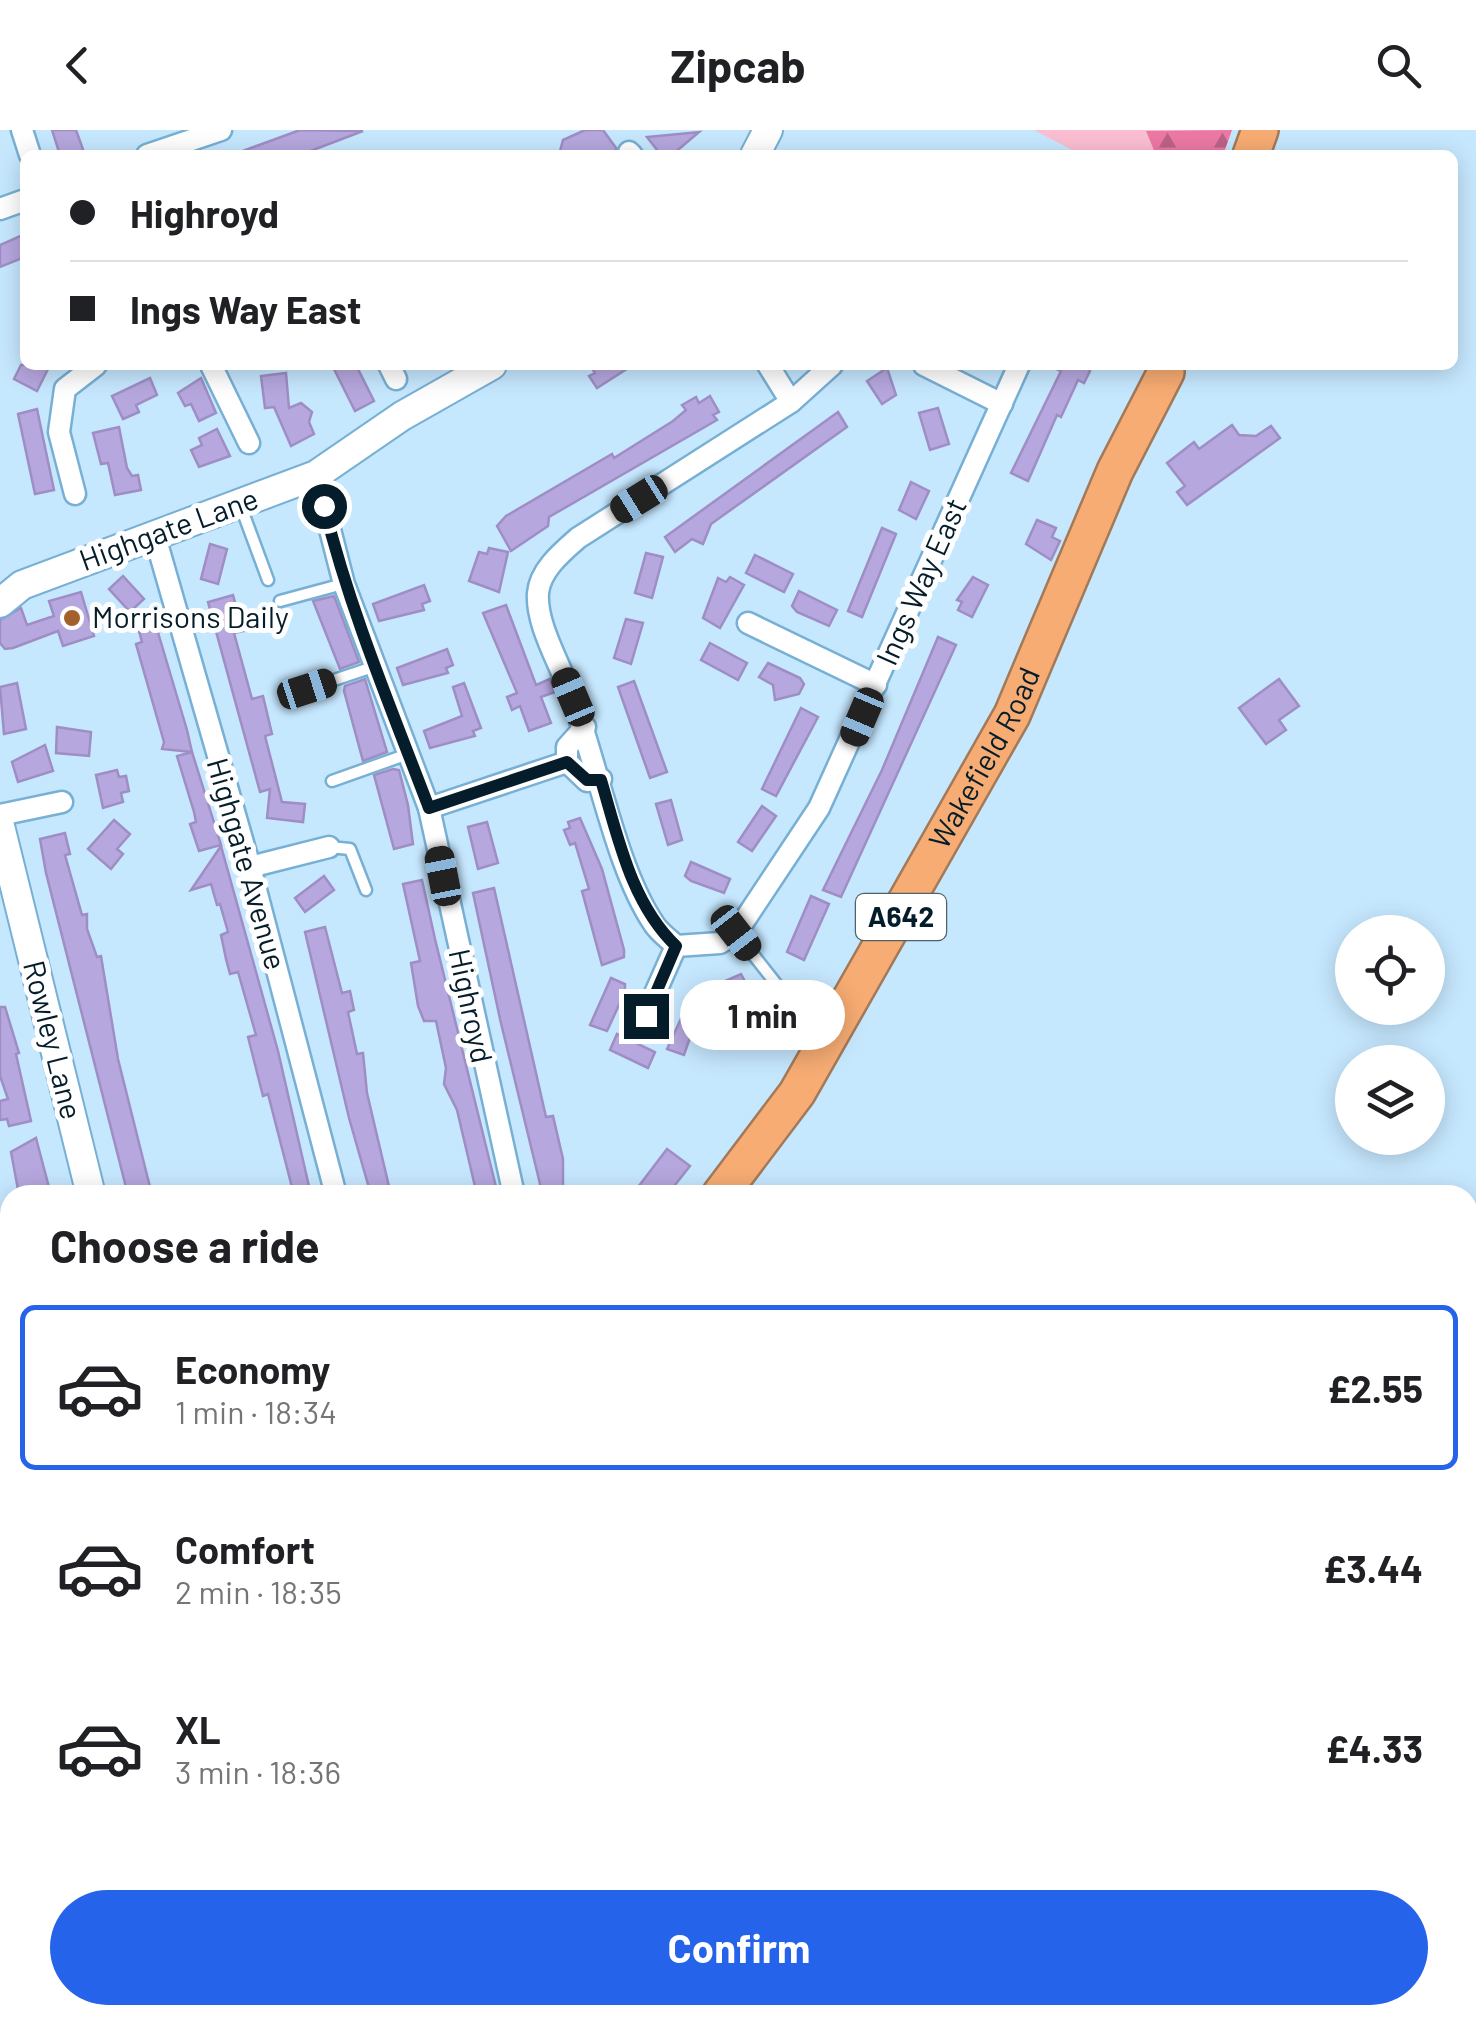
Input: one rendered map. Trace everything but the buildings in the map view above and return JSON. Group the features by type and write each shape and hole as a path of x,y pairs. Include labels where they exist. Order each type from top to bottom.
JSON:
{"highway":[{"name":"Wakefield Road","path":"728,1185 797,1093 1012,716 1055,622 1115,471 1166,370"}],"street":[{"path":"158,150 220,130"},
{"path":"75,494 59,432 64,389 89,370"},
{"path":"213,370 249,443"},
{"name":"Highgate Lane","path":"0,603 22,584 316,475 402,416 483,370"},
{"path":"771,370 791,402"},
{"path":"736,933 720,944 676,946 654,925 624,858 585,727 548,638 538,596 547,572 578,538 791,402 826,370"},
{"path":"934,370 1002,404"},
{"name":"Ings Way East","path":"736,933 819,808 1016,370"},
{"name":"Highroyd","path":"316,475 344,584 429,808 512,1185"},
{"name":"Highgate Avenue","path":"154,533 250,868 333,1185"},
{"path":"748,623 876,686"},
{"path":"585,727 567,747 567,762 587,780 601,780"},
{"path":"429,808 567,762"},
{"path":"0,815 62,802"},
{"name":"Rowley Lane","path":"0,826 89,1185"},
{"path":"250,868 328,847"},
{"path":"646,1016 676,946"}],"lane":[{"path":"241,506 268,580"},
{"path":"280,601 344,584"},
{"path":"307,689 373,668"},
{"path":"332,782 409,754"},
{"path":"328,847 350,849 366,890"},
{"path":"736,933 785,995"}],"shaded area":[{"path":"1034,130 1232,130 1225,150 1072,150"}],"green space":[{"path":"1232,130 1225,150 1154,150 1146,131"}],"place":[{"name":"Morrisons Daily","path":"72,618"}],"route":[{"path":"324,506 339,568 382,692 429,808 567,762 574,774 587,780 601,780 624,858 654,925 676,946 646,1016"}]}
